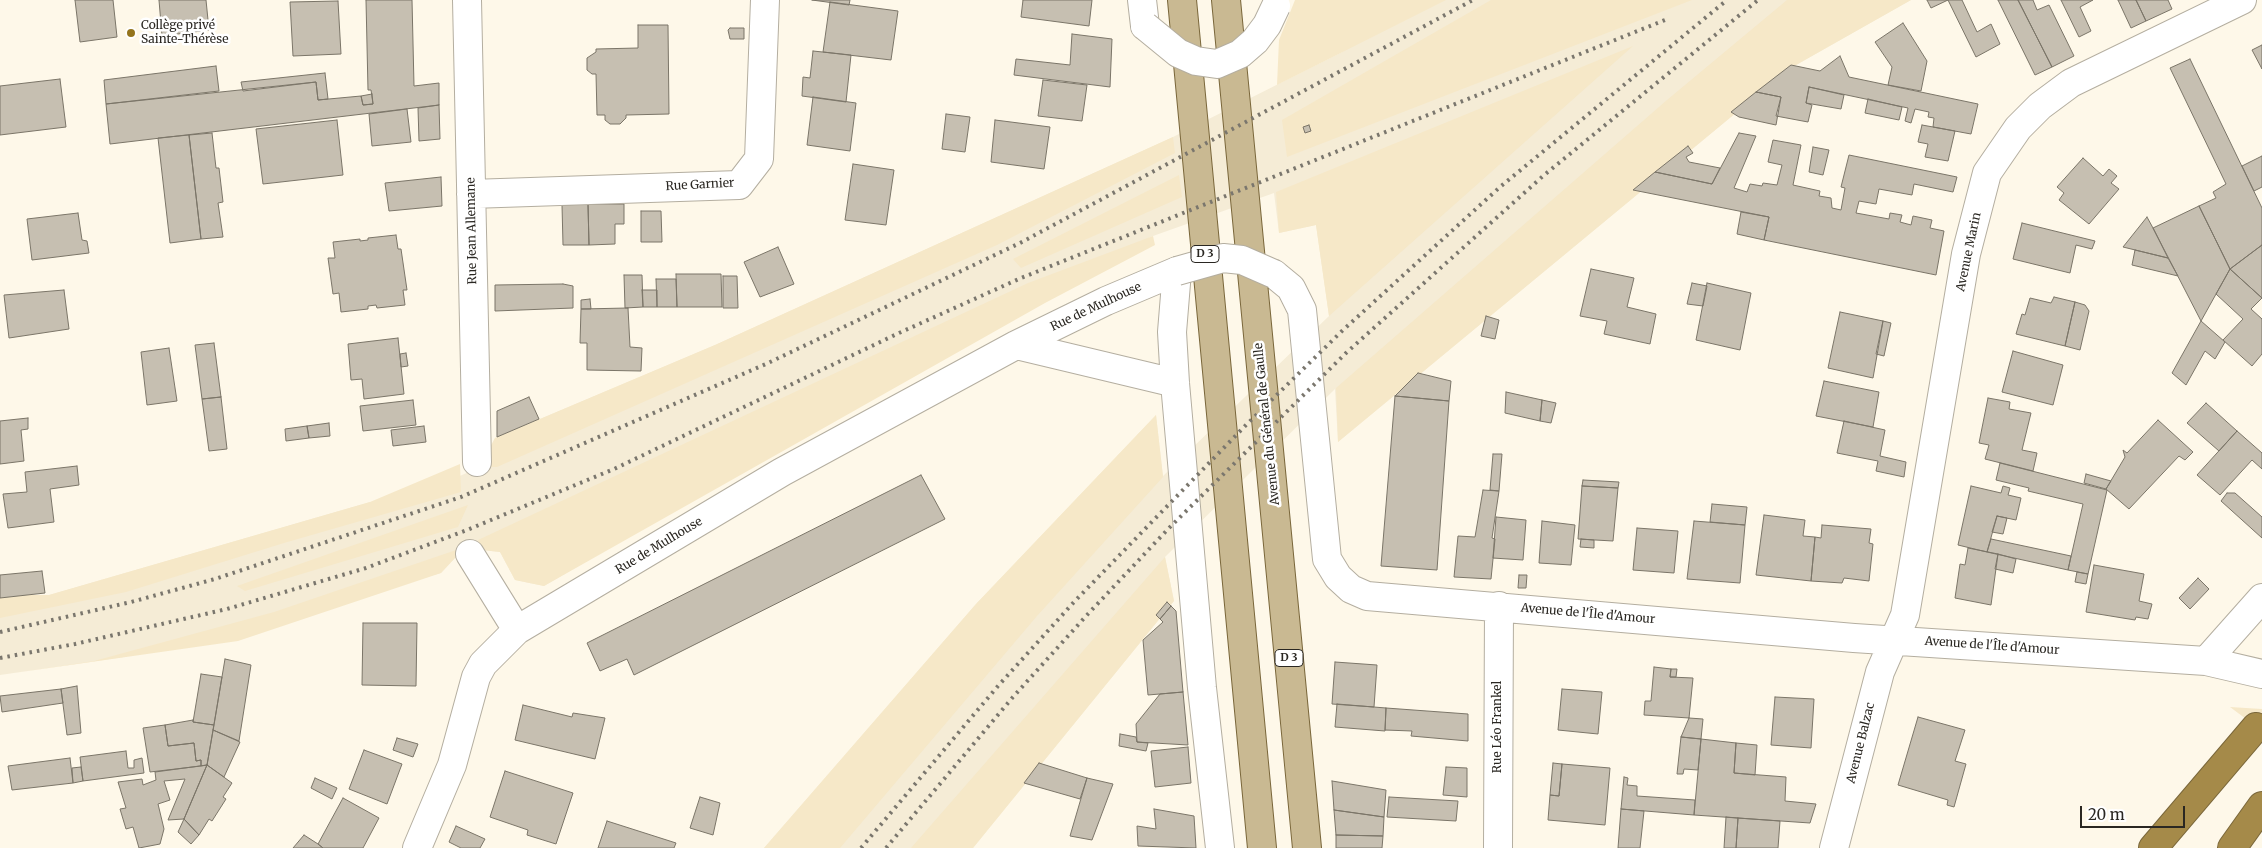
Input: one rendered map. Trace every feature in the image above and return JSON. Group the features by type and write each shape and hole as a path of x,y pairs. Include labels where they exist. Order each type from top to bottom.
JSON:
{"highway":[{"path":"2152,848 2256,727"},
{"path":"2232,848 2262,806"}],"main road":[{"name":"D 3","path":"1182,0 1262,848"},
{"name":"Avenue du Général de Gaulle","path":"1226,0 1307,848"}],"street":[{"name":"Rue Jean Allemane","path":"467,0 477,462"},
{"name":"Rue Garnier","path":"471,194 739,185 759,159 765,0"},
{"name":"Avenue Marin","path":"1893,639 1905,615 1966,254 1987,174 2018,128 2040,106 2071,83 2242,0"},
{"path":"1143,13 1178,53 1196,61 1217,64 1240,54 1256,41 1267,25 1276,3"},
{"name":"Avenue de l'Île d'Amour","path":"1177,271 1223,258 1242,260 1274,274 1291,288 1302,310 1327,559 1338,577 1352,589 1368,596 1893,639 2206,661 2262,674"},
{"path":"1177,271 1172,332 1175,383 1202,688 1220,848"},
{"name":"Rue de Mulhouse","path":"417,848 452,765 476,677 482,664 517,630 782,472 1016,346 1106,301 1177,271"},
{"path":"1016,346 1175,383"},
{"path":"470,554 517,630"},
{"path":"2206,661 2262,598"},
{"name":"Rue Léo Frankel","path":"1498,606 1498,848"},
{"name":"Avenue Balzac","path":"1834,848 1880,672 1893,639"}],"shaded area":[{"path":"1295,0 1446,0 1277,85 1279,40"},
{"path":"1423,0 1911,0 1789,69 1338,442 1335,389 1165,557 1174,601 973,848 764,848 976,604 1156,415 1163,476 1329,316 1316,225 1279,233 1274,193 1153,236 1114,255 544,586 515,580 500,552 482,550 455,558 441,573 124,657 0,675 0,595 49,595 370,502 381,511 480,467 495,438 715,345 1173,137 1342,52"},
{"path":"1491,0 1692,0 1287,157 1282,120"},
{"path":"1787,0 1911,0 1789,69 1338,442 1336,388 1667,100"},
{"path":"1633,46 1329,316 1316,225 1279,233 1276,192"},
{"path":"1173,137 1175,153 997,245 497,467 480,467 495,438 715,345"},
{"path":"1179,175 1182,197 1021,268 1013,259"},
{"path":"1153,236 1155,245 1045,303 544,586 515,580 500,552 482,550 478,540 1028,283"},
{"path":"1156,415 1163,477 1037,616 840,848 764,848 976,604"},
{"path":"460,464 461,492 284,543 126,592 0,618 0,595 49,595 370,502"},
{"path":"468,505 458,527 245,591 237,586"},
{"path":"462,548 470,554 455,558 441,573 238,641 14,673 94,661 274,612"},
{"path":"1165,557 1174,601 973,848 911,848"},
{"path":"2230,707 2262,709 2262,731"}],"building":[{"path":"75,0 113,0 117,37 80,42"},
{"path":"159,0 206,0 209,30 162,36"},
{"path":"366,0 412,0 414,86 439,83 439,105 110,144 106,104 316,82 318,100 361,96 363,105 373,104 371,90 368,90"},
{"path":"812,0 850,0 849,5"},
{"path":"1023,0 1092,0 1089,26 1021,17"},
{"path":"1927,0 1948,0 1931,8"},
{"path":"1948,0 1962,0 1977,32 1991,24 2000,44 1976,57"},
{"path":"1998,0 2018,0 2052,67 2035,75"},
{"path":"2018,0 2033,0 2037,10 2049,5 2074,56 2052,67"},
{"path":"2061,0 2093,0 2080,7 2091,31 2079,37"},
{"path":"2118,0 2136,0 2146,21 2131,28"},
{"path":"2136,0 2168,0 2172,9 2146,21"},
{"path":"338,1 341,54 293,56 290,2"},
{"path":"830,2 898,11 891,60 823,52"},
{"path":"1903,23 1927,61 1921,91 1888,85 1892,67 1875,42"},
{"path":"638,25 668,25 669,114 626,115 626,118 620,124 610,124 605,120 605,115 597,115 596,74 592,74 587,70 587,58 596,52 596,49 638,48"},
{"path":"730,28 744,28 744,39 730,39 728,30"},
{"path":"1072,34 1112,39 1110,87 1014,75 1016,59 1070,65"},
{"path":"2262,45 2262,69 2252,50"},
{"path":"813,51 851,55 846,102 802,96 803,77 810,78"},
{"path":"1840,56 1849,77 1978,104 1971,134 1933,127 1934,118 1928,117 1929,112 1915,109 1911,123 1905,121 1908,108 1809,87 1806,103 1812,105 1808,122 1776,116 1781,97 1756,92 1791,65 1820,71"},
{"path":"2190,59 2262,208 2262,245 2230,269 2199,206 2216,198 2213,192 2226,184 2170,68"},
{"path":"216,66 219,91 106,104 104,80"},
{"path":"325,73 328,99 318,100 316,82 243,91 241,82"},
{"path":"60,79 66,127 0,135 0,86"},
{"path":"1043,80 1087,85 1082,121 1038,116"},
{"path":"1809,87 1844,95 1841,109 1806,103"},
{"path":"1756,92 1781,97 1776,125 1739,117 1731,112"},
{"path":"372,94 373,104 363,105 361,96"},
{"path":"813,97 856,103 850,151 807,145"},
{"path":"1868,99 1902,107 1899,120 1865,113"},
{"path":"439,105 440,139 419,141 418,108"},
{"path":"407,109 411,142 372,146 369,114"},
{"path":"946,114 970,117 965,152 942,149"},
{"path":"337,120 343,175 263,184 256,129"},
{"path":"995,120 1050,127 1044,169 991,162"},
{"path":"1309,125 1311,131 1305,133 1303,127"},
{"path":"1922,125 1955,131 1948,161 1925,157 1928,144 1918,142"},
{"path":"212,133 216,168 219,168 223,202 218,203 223,237 201,239 189,135"},
{"path":"1739,133 1756,136 1734,188 1747,192 1750,184 1762,186 1763,183 1777,185 1782,165 1768,162 1773,140 1801,145 1793,185 1820,191 1819,196 1831,198 1832,208 1841,210 1845,188 1841,187 1849,155 1957,177 1953,192 1914,184 1912,195 1879,189 1876,204 1859,201 1856,213 1889,219 1890,213 1902,215 1900,222 1911,225 1913,216 1932,220 1930,228 1944,231 1936,275 1764,240 1769,217 1633,190 1655,172 1712,184"},
{"path":"189,135 201,239 170,243 158,138"},
{"path":"1688,146 1693,153 1686,157 1689,162 1720,168 1712,184 1655,172"},
{"path":"1813,147 1829,150 1823,175 1809,172"},
{"path":"2262,156 2262,187 2254,191 2242,166"},
{"path":"2083,158 2103,176 2109,169 2117,176 2111,183 2119,189 2089,224 2059,200 2064,193 2057,187"},
{"path":"853,164 894,170 886,225 845,220"},
{"path":"441,177 442,206 389,211 385,183"},
{"path":"588,204 624,204 624,224 615,224 615,244 589,245"},
{"path":"588,204 589,245 563,245 562,205"},
{"path":"2199,206 2230,269 2201,321 2153,228"},
{"path":"641,211 661,211 662,242 641,242"},
{"path":"1741,212 1769,217 1764,240 1737,234"},
{"path":"78,213 82,240 87,241 89,253 32,260 27,219"},
{"path":"2147,217 2153,228 2168,258 2123,247"},
{"path":"2022,223 2095,241 2092,249 2076,245 2070,273 2013,259"},
{"path":"396,235 398,249 401,249 407,290 403,290 405,305 377,308 376,305 368,306 368,309 341,312 339,293 333,294 328,258 335,258 333,242 360,239 360,241 368,240 368,238"},
{"path":"2262,245 2262,298 2230,269"},
{"path":"778,247 794,284 760,297 744,262"},
{"path":"2135,250 2168,258 2178,276 2132,265"},
{"path":"1591,269 1634,278 1627,307 1656,314 1650,344 1604,334 1607,321 1580,316"},
{"path":"2230,269 2262,298 2251,309 2262,319 2262,354 2252,366 2223,340 2243,319 2216,294"},
{"path":"676,274 721,274 722,307 677,307"},
{"path":"624,275 642,275 643,307 625,308"},
{"path":"723,276 737,276 738,308 723,308"},
{"path":"656,279 676,279 677,307 657,307"},
{"path":"1692,283 1707,286 1703,306 1687,304"},
{"path":"1707,283 1751,293 1740,350 1696,340"},
{"path":"563,284 573,286 573,308 495,311 495,285"},
{"path":"64,290 69,329 9,338 4,295"},
{"path":"642,290 657,290 657,307 643,307"},
{"path":"2054,297 2075,302 2065,346 2016,334 2022,314 2025,315 2030,298 2051,303"},
{"path":"590,299 591,309 581,309 581,300"},
{"path":"2075,302 2085,305 2089,311 2080,350 2065,346"},
{"path":"628,308 630,347 642,348 641,371 587,370 587,343 580,343 581,309"},
{"path":"1840,312 1883,321 1873,378 1828,368"},
{"path":"1486,316 1499,320 1495,339 1481,336"},
{"path":"1883,321 1891,323 1884,356 1876,354"},
{"path":"2201,321 2225,342 2215,359 2205,351 2186,385 2172,373"},
{"path":"398,338 404,394 364,399 362,379 351,380 348,344"},
{"path":"214,343 221,397 202,399 195,345"},
{"path":"169,348 177,401 147,405 141,352"},
{"path":"2013,351 2063,365 2053,405 2002,392"},
{"path":"406,353 408,366 401,367 400,354"},
{"path":"1418,373 1451,381 1449,401 1395,396"},
{"path":"1824,381 1879,392 1873,427 1816,416"},
{"path":"1506,392 1542,400 1540,421 1505,413"},
{"path":"1395,396 1449,401 1437,570 1381,566"},
{"path":"221,397 227,449 209,451 202,399"},
{"path":"529,397 539,419 497,437 497,411"},
{"path":"1988,398 2010,402 2009,409 2031,413 2022,450 2037,453 2033,471 1985,459 1989,445 1979,443"},
{"path":"413,400 416,425 363,431 360,406"},
{"path":"1542,400 1556,403 1551,423 1540,421"},
{"path":"2206,403 2237,431 2219,451 2187,423"},
{"path":"28,418 28,429 21,430 24,461 0,464 0,421"},
{"path":"2158,420 2193,452 2185,460 2179,456 2129,509 2106,489 2125,457 2123,450 2127,453"},
{"path":"1844,421 1885,430 1880,456 1906,462 1904,477 1876,471 1878,461 1837,453"},
{"path":"329,423 330,436 309,438 307,426"},
{"path":"307,426 309,438 286,441 285,429"},
{"path":"424,426 426,442 393,446 391,430"},
{"path":"2237,431 2262,453 2262,469 2252,460 2220,495 2197,475"},
{"path":"1493,454 1502,454 1499,491 1490,490"},
{"path":"2000,463 2107,490 2088,574 2068,570 2083,504 2028,491 2029,488 1996,480"},
{"path":"77,466 79,485 50,489 54,522 8,528 3,494 27,492 25,472"},
{"path":"2086,474 2111,481 2106,489 2084,483"},
{"path":"921,475 945,519 634,675 627,659 600,671 587,643"},
{"path":"1583,480 1619,482 1618,488 1582,486"},
{"path":"1582,486 1618,488 1613,541 1578,539"},
{"path":"1971,486 2001,493 2003,486 2010,488 2008,495 2021,498 2016,520 1997,516 1987,552 1958,545"},
{"path":"1483,490 1499,491 1492,538 1495,539 1491,579 1454,577 1458,536 1475,537"},
{"path":"2227,493 2235,493 2262,517 2262,538 2221,501"},
{"path":"1712,504 1747,507 1745,525 1710,522"},
{"path":"1764,515 1805,520 1803,536 1815,537 1811,581 1756,575"},
{"path":"1997,516 2007,518 2003,534 1992,532"},
{"path":"1496,517 1526,520 1523,560 1493,558"},
{"path":"1542,521 1575,525 1571,565 1539,563"},
{"path":"1694,521 1745,525 1740,583 1687,579"},
{"path":"1822,525 1871,529 1869,543 1873,544 1869,581 1844,578 1842,583 1811,581 1815,537 1821,538"},
{"path":"1637,528 1678,531 1674,573 1633,570"},
{"path":"1581,539 1594,540 1594,548 1580,547"},
{"path":"1991,539 2071,556 2068,570 1987,552"},
{"path":"1968,548 1998,554 1991,605 1955,598 1960,564 1965,565"},
{"path":"1998,554 2016,559 2013,573 1995,569"},
{"path":"2094,565 2144,574 2139,601 2152,604 2148,619 2136,617 2135,620 2086,612"},
{"path":"42,571 45,593 0,598 0,575"},
{"path":"2077,572 2088,574 2086,584 2075,582"},
{"path":"1519,575 1527,575 1526,588 1518,588"},
{"path":"2198,578 2209,589 2190,609 2179,598"},
{"path":"1167,602 1171,606 1160,619 1156,615"},
{"path":"1171,606 1176,611 1183,692 1148,695 1143,640 1163,622 1160,619"},
{"path":"363,623 417,623 416,686 362,685"},
{"path":"225,659 251,665 239,741 213,730"},
{"path":"1335,662 1377,665 1374,707 1332,704"},
{"path":"1654,667 1671,669 1670,677 1693,678 1689,718 1644,715 1645,701 1651,701"},
{"path":"1671,669 1677,669 1676,677 1670,677"},
{"path":"201,674 222,677 214,725 193,722"},
{"path":"77,686 81,733 67,735 61,689"},
{"path":"61,689 63,703 2,712 0,696"},
{"path":"1562,689 1602,692 1598,734 1558,730"},
{"path":"1183,692 1188,745 1137,742 1136,724 1160,694"},
{"path":"1775,697 1814,699 1811,748 1771,745"},
{"path":"1337,704 1386,708 1385,731 1335,727"},
{"path":"523,705 572,717 573,713 605,718 595,759 515,740"},
{"path":"1386,708 1468,714 1468,741 1411,736 1412,731 1385,730"},
{"path":"1918,717 1965,730 1955,761 1966,764 1954,807 1947,805 1948,800 1898,785"},
{"path":"1689,718 1703,719 1701,739 1681,737"},
{"path":"193,720 193,722 214,725 207,765 201,766 201,760 196,761 194,743 168,746 165,725"},
{"path":"165,725 168,746 194,743 196,761 201,760 201,766 150,772 143,728"},
{"path":"213,730 240,742 224,777 207,765"},
{"path":"1120,734 1136,737 1137,742 1148,743 1146,751 1119,746"},
{"path":"1681,737 1701,739 1698,770 1684,769 1683,774 1677,774"},
{"path":"397,738 418,744 413,757 393,750"},
{"path":"1701,739 1736,743 1734,773 1786,777 1785,801 1816,804 1810,823 1694,815"},
{"path":"1736,743 1757,745 1755,775 1734,773"},
{"path":"1188,747 1191,783 1155,787 1151,751"},
{"path":"364,750 402,764 387,804 349,789"},
{"path":"126,751 128,768 134,768 134,760 142,758 144,773 83,781 80,757"},
{"path":"70,758 73,783 12,790 8,766"},
{"path":"1039,763 1087,778 1080,799 1024,783"},
{"path":"1553,763 1562,764 1559,796 1550,795"},
{"path":"1562,764 1610,768 1605,825 1548,820 1550,795 1559,796"},
{"path":"207,765 232,783 223,797 226,799 212,821 209,819 199,835 184,819"},
{"path":"207,765 184,819 168,820 185,779 164,781 170,800 158,804 164,829 160,844 139,848 133,827 126,829 120,809 126,808 118,782 142,779 143,785 156,780 155,772"},
{"path":"81,767 83,781 73,783 72,768"},
{"path":"1446,767 1467,768 1467,797 1443,795"},
{"path":"505,771 573,793 556,844 527,835 528,830 490,817"},
{"path":"1624,777 1628,778 1627,785 1637,786 1637,796 1695,800 1694,815 1621,809"},
{"path":"315,778 337,788 332,799 311,788"},
{"path":"1087,778 1113,784 1092,840 1070,836"},
{"path":"1332,781 1386,790 1384,817 1334,810"},
{"path":"700,797 720,803 713,835 690,828"},
{"path":"1389,797 1458,801 1456,821 1387,817"},
{"path":"343,798 379,818 363,848 323,848 318,844"},
{"path":"1154,809 1194,816 1196,848 1138,846 1137,826 1156,829"},
{"path":"1621,809 1644,811 1640,848 1618,848"},
{"path":"1334,810 1384,817 1383,836 1336,835"},
{"path":"1726,817 1738,818 1736,848 1724,848"},
{"path":"1738,818 1780,821 1778,848 1736,848"},
{"path":"184,819 199,835 191,844 178,832"},
{"path":"607,821 676,843 674,848 598,848"},
{"path":"456,826 485,839 480,848 461,848 449,842"},
{"path":"304,835 318,844 323,848 293,848"},
{"path":"1336,835 1383,836 1382,848 1336,848"}],"railway":[{"path":"0,632 131,602 215,579 461,497 766,364 1020,243 1473,0"},
{"path":"861,848 998,686 1074,602 1246,425 1342,331 1500,187 1727,0"},
{"path":"886,848 1013,697 1087,615 1169,528 1346,353 1543,176 1758,0"},
{"path":"0,658 75,644 227,609 366,568 467,530 614,469 899,333 1021,278 1665,20"}],"place":[{"name":"Collège privé Sainte-Thérèse","path":"131,33"}]}
